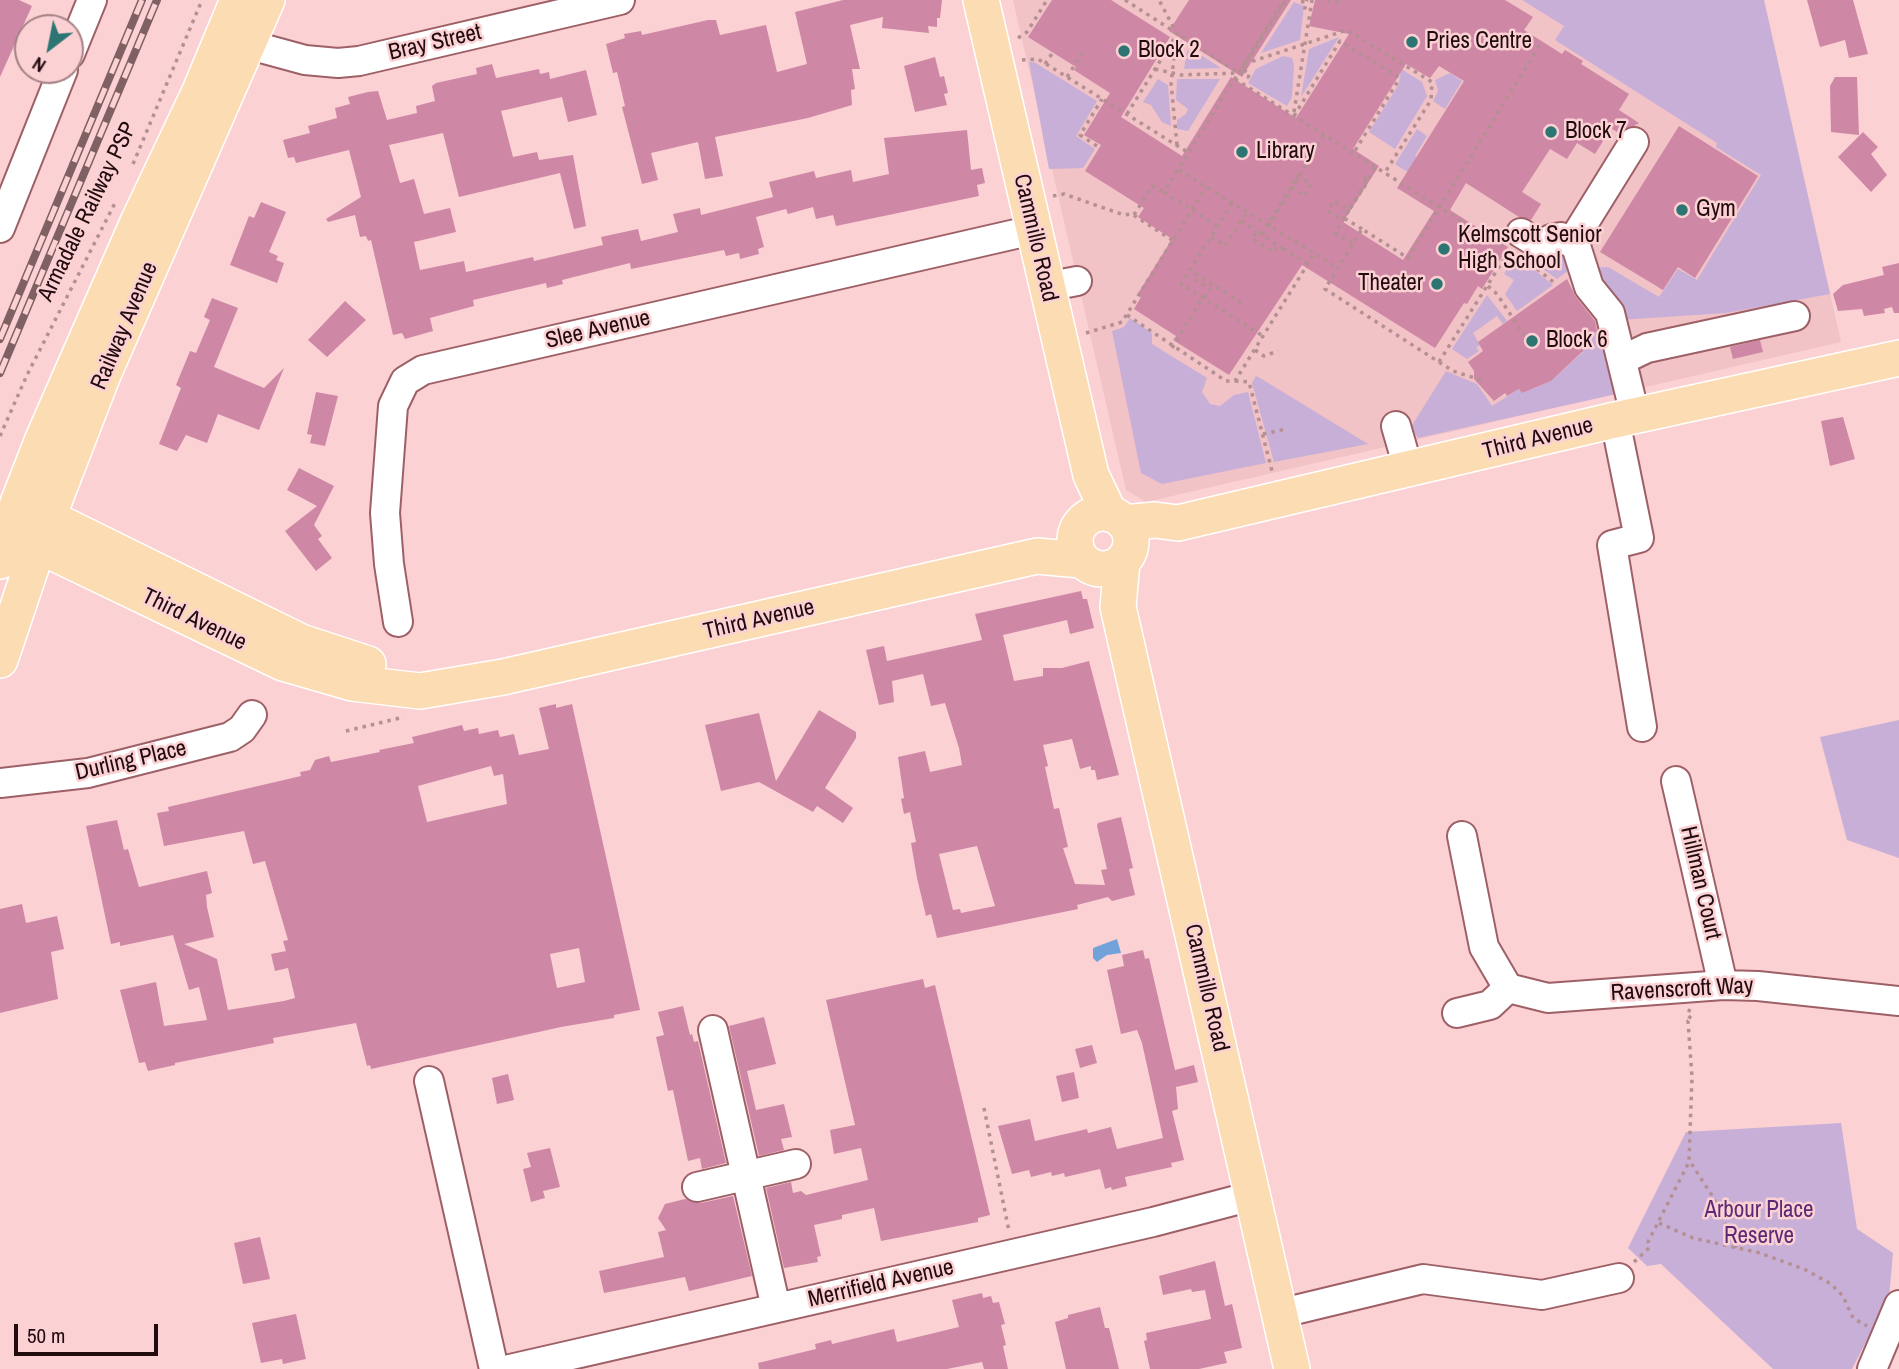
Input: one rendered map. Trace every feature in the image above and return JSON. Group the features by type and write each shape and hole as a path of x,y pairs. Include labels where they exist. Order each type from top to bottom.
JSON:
{"main road":[{"name":"Railway Avenue","path":"0,660 16,526 238,0"},
{"name":"Railway Avenue","path":"16,526 102,377 250,46 267,0"},
{"name":"Cammillo Road","path":"981,0 1004,53 1030,216 1061,284 1058,340 1091,475 1102,541 1292,1369"},
{"name":"Third Avenue","path":"16,526 252,649 315,674 352,683 410,690 479,682 1409,471 1625,417 1899,358"}],"street":[{"path":"84,20 92,0"},
{"name":"Bray Street","path":"250,46 305,60 338,64 620,0"},
{"path":"0,228 57,84"},
{"path":"1572,242 1634,142"},
{"name":"Slee Avenue","path":"398,622 385,513 393,406 405,381 412,376 449,363 1030,216"},
{"path":"1521,233 1542,246 1555,237 1572,242 1579,250 1589,287 1607,307 1622,360 1625,417 1639,538 1612,545 1642,727"},
{"path":"1622,360 1647,348 1795,316"},
{"path":"1396,426 1409,471"},
{"name":"Durling Place","path":"0,783 88,773 230,737 242,729 252,715"},
{"name":"Hillman Court","path":"1676,781 1723,985"},
{"path":"1457,1013 1490,1005 1508,988 1484,947 1462,836"},
{"name":"Ravenscroft Way","path":"1508,988 1548,998 1723,985 1758,986 1899,1001"},
{"path":"713,1030 775,1308"},
{"path":"429,1082 494,1369"},
{"path":"697,1187 796,1164"},
{"name":"Merrifield Avenue","path":"510,1369 1013,1254 1252,1196"},
{"path":"1278,1314 1423,1279 1542,1295 1619,1278"},
{"path":"1875,1368 1899,1305"}],"path":[{"name":"Armadale Railway PSP","path":"131,170 202,0"},
{"path":"1004,53 1023,35 1047,0"},
{"path":"1125,0 1248,77 1250,74 1242,69 1285,0"},
{"path":"1158,0 1177,34"},
{"path":"1278,0 1280,7"},
{"path":"1164,192 1285,0"},
{"path":"1302,7 1305,8 1307,0"},
{"path":"1294,116 1307,0"},
{"path":"1327,0 1342,3"},
{"path":"1244,64 1347,30 1432,82 1430,100 1384,173"},
{"path":"1127,114 1177,34"},
{"path":"1177,145 1172,75 1177,46 1183,37"},
{"path":"1294,116 1340,41 1397,76 1398,81 1353,154"},
{"path":"1343,218 1408,258 1541,43"},
{"path":"1067,77 1083,51"},
{"path":"1045,64 1053,52"},
{"path":"1004,53 1033,58 1045,64 1189,153"},
{"path":"1155,69 1172,75 1239,72"},
{"path":"1235,79 1509,251 1439,362"},
{"path":"1097,146 1080,135 1102,99"},
{"path":"1269,226 1324,135"},
{"path":"1353,243 1335,233 1366,177 1375,168"},
{"path":"1178,170 1338,268"},
{"path":"1262,234 1297,176 1311,184 1305,196 1291,187"},
{"path":"1349,210 1334,201 1328,211 1343,220 1368,181 1366,177"},
{"path":"1134,215 1152,186 1217,226"},
{"path":"1058,340 1119,324 1206,187"},
{"name":"Armadale Railway PSP","path":"0,436 27,374 120,193"},
{"path":"1030,216 1064,194 1124,215 1134,215 1172,240"},
{"path":"1232,203 1181,284 1262,336"},
{"path":"1210,237 1225,246 1247,212"},
{"path":"1241,221 1308,264"},
{"path":"1362,229 1325,289 1439,362 1459,373 1481,380"},
{"path":"1257,231 1252,239 1274,251 1278,245"},
{"path":"1235,381 1314,254"},
{"path":"1172,348 1210,289 1194,279 1196,274 1242,303"},
{"path":"1487,286 1497,294 1524,335"},
{"path":"1126,315 1172,348 1226,381 1249,382 1279,501"},
{"path":"1255,350 1264,356 1278,351"},
{"path":"1263,435 1286,429"},
{"path":"1619,1278 1645,1255 1643,1251 1649,1248 1648,1242 1660,1223 1689,1160 1692,1077 1688,1021 1692,1019 1687,1015 1690,1002"},
{"path":"984,1108 1013,1254"},
{"path":"1689,1160 1713,1198 1736,1248"},
{"path":"1660,1223 1693,1238 1772,1257 1821,1278 1843,1296 1857,1322 1876,1330"}],"shaded area":[{"name":"Kelmscott Senior High School","path":"1013,0 1764,0 1841,342 1146,502 1126,490"}],"green space":[{"path":"1522,0 1764,0 1830,294 1726,313 1619,320 1592,268 1608,267 1659,297 1678,269 1697,280 1761,175 1716,147 1717,143 1555,40 1564,26"},
{"path":"1294,2 1304,6 1300,40 1261,53"},
{"path":"1339,37 1301,97 1309,49"},
{"path":"1193,50 1221,68 1184,69 1187,51"},
{"path":"1283,56 1292,58 1294,65 1292,97 1287,106 1248,83 1256,69"},
{"path":"1029,62 1034,62 1097,101 1076,136 1095,149 1083,168 1049,169"},
{"path":"1401,69 1422,82 1427,96 1395,149 1369,132 1399,84"},
{"path":"1450,73 1462,81 1445,109 1433,101 1438,91 1435,80"},
{"path":"1158,79 1168,85 1171,126 1162,122 1151,105 1143,102"},
{"path":"1177,79 1220,79 1188,131 1177,129 1177,120 1186,114 1188,109 1176,100"},
{"path":"1417,129 1427,136 1415,156 1451,180 1442,194 1395,164"},
{"path":"1558,244 1573,267 1557,279 1539,266 1550,248"},
{"path":"1513,259 1532,268 1553,285 1517,311 1505,294 1514,280 1504,274"},
{"path":"1487,295 1507,321 1503,324 1497,316 1473,333 1480,345 1476,348 1479,351 1467,359 1452,349"},
{"path":"1130,318 1152,333 1152,344 1207,378 1202,392 1210,404 1220,406 1234,395 1248,392 1266,463 1162,484 1141,473 1112,331 1124,327"},
{"path":"1601,328 1621,393 1418,438 1411,427 1446,371 1477,384 1492,406 1519,389 1522,393 1551,381 1583,352 1580,347 1586,343 1584,340"},
{"path":"1256,376 1368,444 1274,462 1252,383"},
{"path":"1899,720 1899,858 1847,840 1820,737"},
{"name":"Arbour Place Reserve","path":"1841,1123 1857,1229 1893,1253 1889,1297 1852,1369 1773,1369 1661,1264 1647,1266 1628,1248 1686,1132"}],"water":[{"path":"1117,939 1121,953 1107,955 1097,962 1093,958 1093,948"}],"building":[{"path":"0,0 19,0 32,6 28,14 14,14 14,46 0,77"},
{"path":"843,0 942,0 937,27 928,26 929,33 882,28 883,17 850,25 860,69 852,69 855,89 851,90 852,105 808,118 715,137 723,176 705,179 698,142 651,153 658,180 642,184 622,107 625,106 617,72 613,73 606,44 625,38 624,34 641,31 642,35 708,20 716,20 720,35 766,25 777,72 807,64 795,12"},
{"path":"1052,0 1111,0 1170,37 1121,117 1182,156 1231,77 1296,118 1349,34 1309,26 1315,0 1505,0 1533,17 1524,30 1562,54 1565,50 1583,61 1581,64 1629,94 1619,110 1639,123 1620,134 1611,128 1595,154 1577,143 1567,159 1550,149 1522,192 1541,204 1531,220 1519,217 1466,183 1450,210 1508,247 1482,289 1478,286 1467,304 1464,303 1435,348 1302,265 1229,375 1173,340 1176,336 1134,309 1141,297 1137,295 1172,239 1138,217 1144,208 1085,171 1101,145 1084,135 1110,93 1074,70 1076,67 1028,37","holes":["1406,64 1430,78 1439,66 1464,81 1397,188 1434,211 1403,260 1343,222 1379,166 1353,149"]},
{"path":"1189,0 1291,0 1242,77 1169,31"},
{"path":"1807,0 1853,0 1868,54 1849,58 1845,40 1820,47"},
{"path":"935,57 940,77 944,76 948,93 944,94 947,105 915,112 904,66"},
{"path":"492,64 496,78 539,69 540,74 549,72 550,79 586,70 597,115 568,122 562,97 501,111 513,157 537,152 539,160 573,155 586,226 574,229 560,173 459,197 443,133 389,145 400,183 414,179 424,214 450,208 456,232 414,242 420,270 464,261 466,272 533,257 534,261 603,245 601,237 638,229 641,241 678,232 673,214 700,208 701,215 773,197 769,182 814,171 816,178 851,170 853,182 889,174 884,138 967,130 971,170 982,168 985,183 977,185 979,196 836,226 833,215 816,219 813,207 788,214 786,209 756,217 764,247 758,249 759,254 740,259 739,253 726,256 724,250 631,269 630,263 562,280 563,284 547,288 546,283 473,300 474,306 430,318 433,331 405,339 402,333 393,335 371,240 368,241 366,236 360,237 355,215 328,222 326,219 361,197 349,150 296,163 294,157 288,158 283,140 310,133 308,126 337,118 335,108 350,104 348,97 368,92 378,91 387,120 417,113 416,106 435,101 432,86 436,83 477,74 476,68"},
{"path":"1835,77 1857,77 1859,135 1831,132 1830,86"},
{"name":"Gym","path":"1679,126 1758,176 1695,278 1678,267 1663,290 1600,252"},
{"path":"1863,132 1878,147 1871,154 1887,175 1871,192 1838,157"},
{"path":"261,202 286,212 269,252 278,256 276,260 284,263 277,283 230,265 249,216 254,218"},
{"path":"1899,263 1899,313 1894,313 1892,307 1884,309 1885,313 1864,316 1862,309 1838,311 1833,294 1843,285 1884,275 1882,267"},
{"name":"Block 6","path":"1567,279 1576,297 1595,321 1597,331 1584,340 1586,343 1581,346 1583,351 1551,381 1522,393 1519,389 1507,396 1505,393 1494,401 1474,379 1474,371 1468,362 1483,351 1478,342"},
{"path":"212,298 238,308 214,367 264,388 284,368 259,430 218,414 207,443 186,435 177,451 159,444 181,388 176,385 190,351 196,353 210,320 204,317"},
{"path":"345,301 366,320 327,357 308,340"},
{"path":"1760,340 1763,352 1733,359 1730,347"},
{"path":"316,392 338,396 325,446 310,443 312,435 307,434"},
{"path":"1843,417 1855,459 1830,466 1821,421"},
{"path":"299,468 334,486 314,525 322,536 318,539 332,558 316,571 285,531 317,506 287,490"},
{"path":"1081,591 1083,599 1087,599 1094,628 1070,634 1067,620 1003,635 1014,681 1043,676 1043,668 1062,668 1089,661 1119,775 1097,780 1095,770 1091,770 1091,766 1080,769 1072,739 1043,745 1048,766 1045,767 1054,809 1059,808 1068,847 1063,848 1075,884 1105,885 1101,870 1107,869 1097,826 1098,823 1121,817 1133,868 1129,869 1135,895 1112,901 1108,897 1077,905 1078,909 937,938 931,914 926,916 917,878 911,843 916,842 910,812 904,814 898,757 925,751 930,772 962,765 959,748 945,703 931,706 923,674 892,681 894,702 879,705 866,650 884,646 887,661 982,640 975,614","holes":["977,846 995,906 961,913 960,909 953,910 939,854"]},
{"path":"572,704 640,1010 614,1015 614,1018 371,1069 370,1065 367,1066 356,1023 273,1038 274,1043 148,1071 145,1062 139,1063 120,990 156,982 164,1026 207,1020 199,987 189,990 173,935 120,946 120,942 111,944 86,826 117,820 124,850 128,849 139,887 207,871 212,893 206,895 207,907 214,937 184,944 217,959 228,1010 284,1001 295,998 288,968 275,971 271,954 286,951 283,941 288,940 265,861 253,864 244,831 164,846 157,813 169,811 168,807 301,776 300,772 310,770 315,760 329,756 331,762 380,752 379,750 414,743 412,737 462,725 464,731 478,728 479,734 498,730 500,737 514,734 519,755 549,749 539,708","holes":["491,766 494,776 503,774 507,804 427,822 418,786","579,948 585,982 557,988 550,954"]},
{"path":"819,710 856,732 856,738 825,788 853,808 843,823 817,806 813,812 759,782 721,791 705,725 759,713 776,781"},
{"path":"22,904 26,923 57,916 64,949 51,952 58,999 0,1013 0,909"},
{"path":"1143,950 1145,959 1149,958 1175,1070 1194,1065 1198,1082 1176,1087 1178,1109 1172,1111 1184,1160 1171,1163 1172,1167 1125,1177 1127,1186 1112,1190 1111,1187 1105,1189 1100,1169 1065,1177 1064,1173 1052,1176 1051,1172 1031,1177 1029,1170 1012,1174 998,1126 1030,1119 1035,1141 1087,1129 1088,1133 1111,1127 1117,1149 1163,1138 1142,1043 1137,1030 1121,1034 1107,970 1124,966 1122,955"},
{"path":"923,979 925,988 935,985 990,1215 978,1218 978,1222 881,1241 874,1208 842,1215 842,1219 814,1225 821,1256 817,1257 818,1262 784,1268 766,1188 791,1182 793,1193 801,1191 806,1195 868,1180 861,1148 834,1154 830,1130 855,1125 826,1000"},
{"path":"683,1006 690,1035 692,1034 694,1042 698,1041 726,1163 702,1169 700,1158 688,1161 673,1090 668,1091 656,1037 664,1035 658,1012"},
{"path":"764,1017 776,1064 747,1071 756,1110 784,1104 792,1137 781,1139 784,1150 759,1156 729,1026"},
{"path":"1092,1045 1097,1063 1080,1068 1075,1049"},
{"path":"1074,1072 1079,1098 1062,1102 1056,1076"},
{"path":"508,1074 514,1100 497,1104 492,1078"},
{"path":"550,1148 560,1187 543,1191 545,1198 531,1202 523,1169 531,1167 527,1153"},
{"path":"733,1196 752,1276 689,1291 685,1277 604,1293 599,1271 664,1257 658,1232 666,1230 658,1218 665,1204 685,1199 701,1203"},
{"path":"260,1237 270,1279 243,1284 234,1243"},
{"path":"1215,1261 1225,1306 1232,1304 1242,1348 1224,1352 1227,1363 1199,1369 1150,1369 1144,1341 1147,1340 1146,1333 1211,1319 1205,1290 1192,1292 1191,1289 1163,1295 1159,1276"},
{"path":"982,1293 983,1298 991,1296 993,1303 999,1302 1005,1324 1001,1325 1008,1369 984,1369 982,1362 947,1369 759,1369 758,1363 816,1349 815,1344 831,1340 832,1344 894,1329 897,1342 959,1327 952,1300"},
{"path":"1100,1307 1105,1328 1109,1328 1119,1369 1066,1369 1055,1322 1068,1318 1068,1315"},
{"path":"296,1314 306,1359 283,1364 282,1359 261,1363 252,1323"}],"railway":[{"path":"0,339 142,0"},
{"path":"0,373 157,0"}],"place":[{"name":"Pries Centre","path":"1412,42"},
{"name":"Block 2","path":"1124,51"},
{"name":"Block 7","path":"1551,132"},
{"name":"Library","path":"1242,152"},
{"name":"Gym","path":"1682,210"},
{"name":"Kelmscott Senior High School","path":"1444,249"},
{"name":"Theater","path":"1437,284"},
{"name":"Block 6","path":"1532,341"}]}
